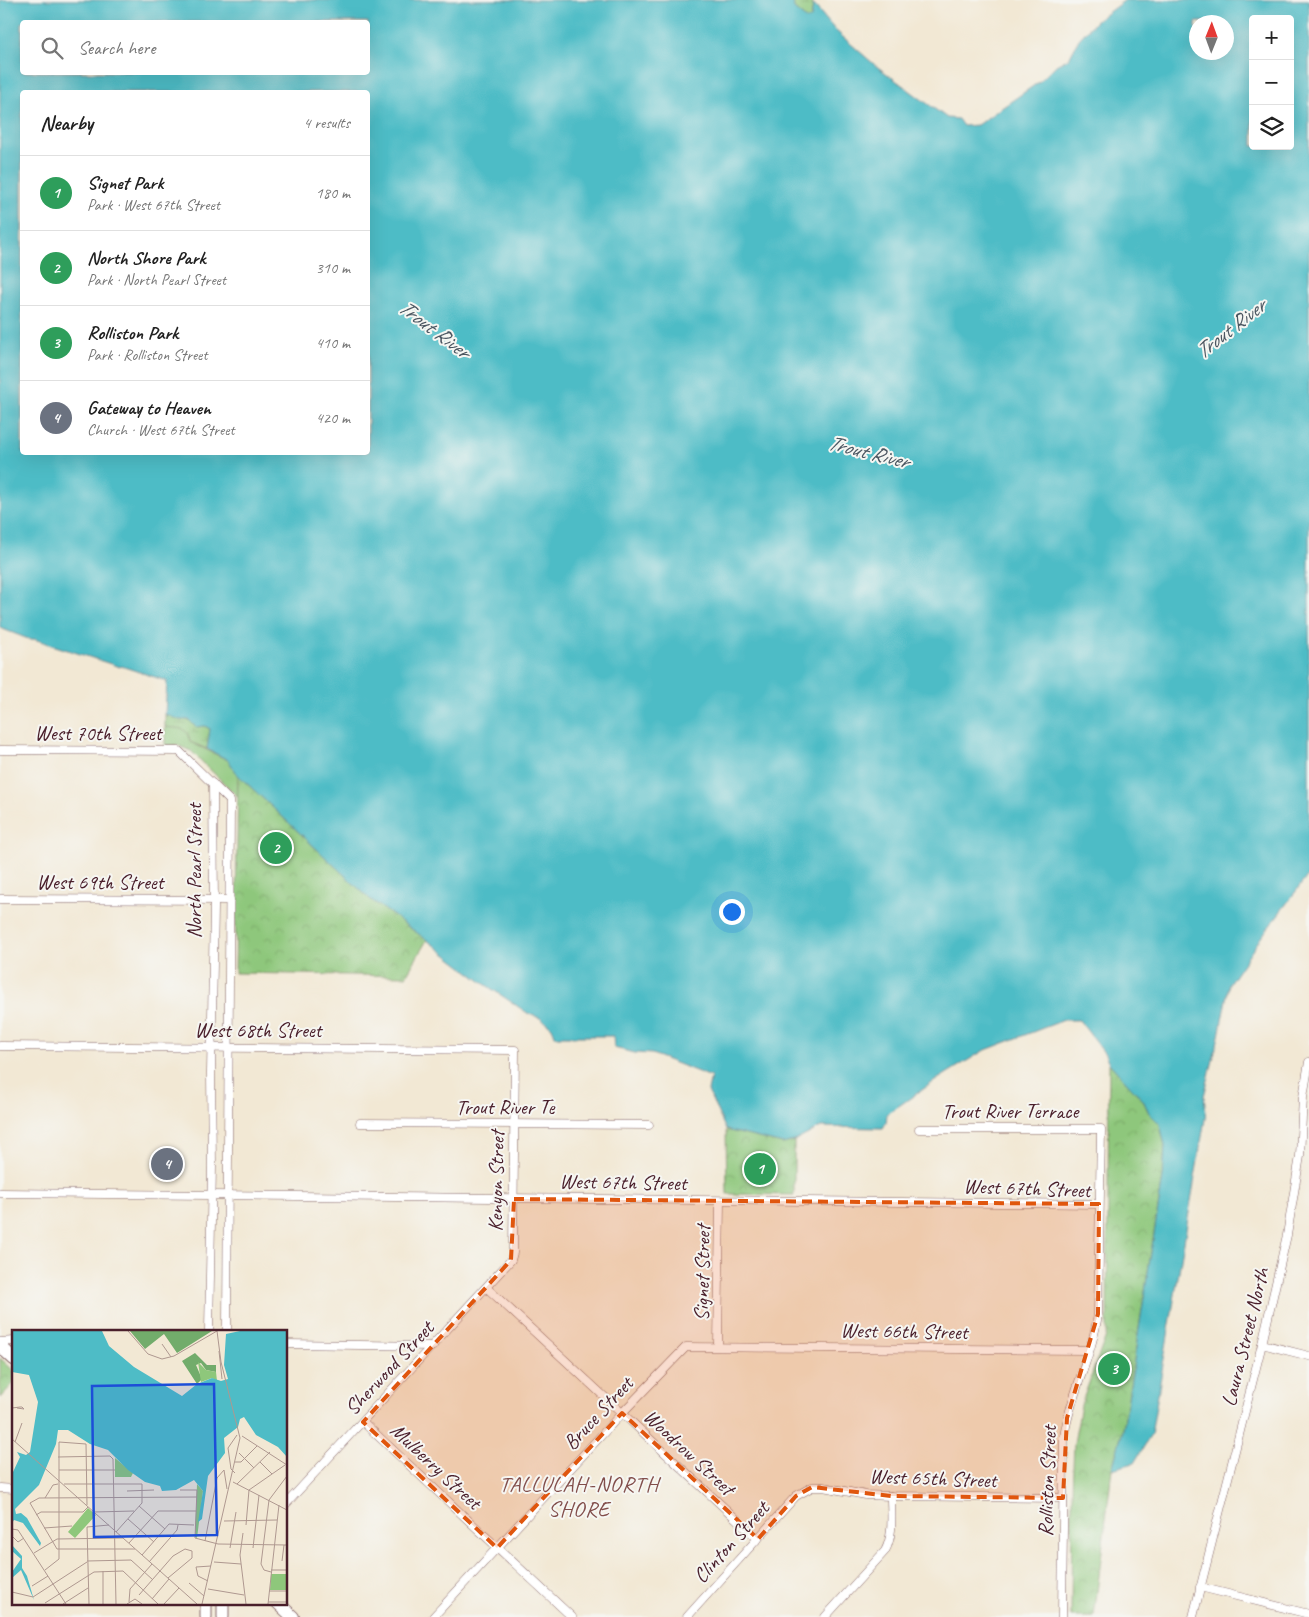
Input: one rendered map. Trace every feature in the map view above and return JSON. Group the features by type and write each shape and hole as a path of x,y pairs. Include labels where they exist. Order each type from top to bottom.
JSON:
{"main road":[{"path":"0,1346 12,1357"},
{"path":"279,1604 293,1617"}],"street":[{"name":"West 70th Street","path":"0,750 179,751 213,784"},
{"name":"North Pearl Street","path":"209,1330 212,1195 213,784"},
{"name":"North Pearl Street","path":"213,784 230,801 226,1330"},
{"name":"West 69th Street","path":"0,899 230,900"},
{"name":"West 68th Street","path":"0,1046 515,1050"},
{"name":"Kenyon Street","path":"513,1253 515,1050"},
{"name":"Laura Street North","path":"1193,1617 1262,1344 1287,1235 1300,1156 1309,1062"},
{"name":"Trout River Te","path":"360,1123 649,1125"},
{"name":"Trout River Terrace","path":"919,1129 1101,1129 1099,1204"},
{"name":"West 67th Street","path":"0,1193 1099,1204 1098,1314 1089,1350"},
{"name":"Signet Street","path":"718,1346 720,1201"},
{"name":"Sherwood Street","path":"288,1502 487,1288 511,1260 513,1253"},
{"name":"Woodrow Street","path":"487,1288 758,1539"},
{"path":"288,1344 433,1346"},
{"path":"1262,1344 1309,1356"},
{"name":"Bruce Street","path":"433,1617 686,1346 718,1346"},
{"name":"West 66th Street","path":"718,1346 1089,1350"},
{"name":"Rolliston Street","path":"1062,1617 1064,1437 1067,1418 1089,1350"},
{"name":"Mulberry Street","path":"363,1422 572,1617"},
{"name":"West 65th Street","path":"803,1491 823,1487 866,1495 1063,1498"},
{"name":"Clinton Street","path":"686,1617 796,1496 803,1491"},
{"path":"825,1617 885,1551 890,1542 891,1496"},
{"path":"1200,1587 1309,1614"},
{"path":"206,1604 206,1617"},
{"path":"223,1604 223,1617"}],"highlighted area":[{"path":"514,1199 1099,1204 1098,1314 1067,1418 1063,1498 891,1496 812,1487 796,1496 758,1539 622,1413 497,1548 363,1422 511,1260"}],"green space":[{"path":"793,0 811,0 813,5 811,19 807,20 794,9"},
{"path":"165,714 200,724 210,729 207,749 190,742 187,733 182,729 165,727"},
{"path":"165,727 185,730 190,742 228,760 238,775 238,797 191,751 177,745 165,745"},
{"path":"238,775 370,899 427,940 406,976 235,973"},
{"path":"1109,1063 1143,1100 1149,1113 1160,1124 1165,1146 1163,1177 1123,1430 1112,1469 1094,1617 1071,1617 1074,1443 1081,1405 1107,1333"},
{"path":"726,1130 783,1144 794,1141 794,1195 727,1194"},
{"path":"0,1358 12,1369 12,1385 0,1398"}],"water":[{"name":"Trout River","path":"0,0 793,0 794,9 807,20 811,18 813,5 815,6 835,30 875,65 947,118 958,119 963,126 977,125 1039,82 1056,65 1069,58 1079,39 1096,21 1125,0 1309,0 1309,874 1262,936 1229,984 1219,1036 1204,1096 1206,1113 1151,1435 1134,1463 1112,1469 1123,1430 1163,1177 1165,1146 1160,1124 1149,1113 1143,1100 1109,1063 1105,1054 1079,1020 1064,1020 983,1051 887,1114 886,1123 883,1128 821,1127 797,1140 783,1144 726,1130 708,1091 711,1077 652,1054 635,1053 614,1048 613,1036 555,1036 552,1027 540,1018 529,1014 486,985 370,899 238,775 228,760 207,749 210,729 205,726 196,727 189,720 179,720 165,714 167,681 34,639 31,640 0,628"}],"place":[{"name":"North Shore Park","path":"276,848"},
{"name":"Gateway to Heaven","path":"167,1164"},
{"name":"Signet Park","path":"760,1169"},
{"name":"Rolliston Park","path":"1114,1369"}],"district":[{"name":"TALLULAH-NORTH SHORE","path":"579,1496"}]}
